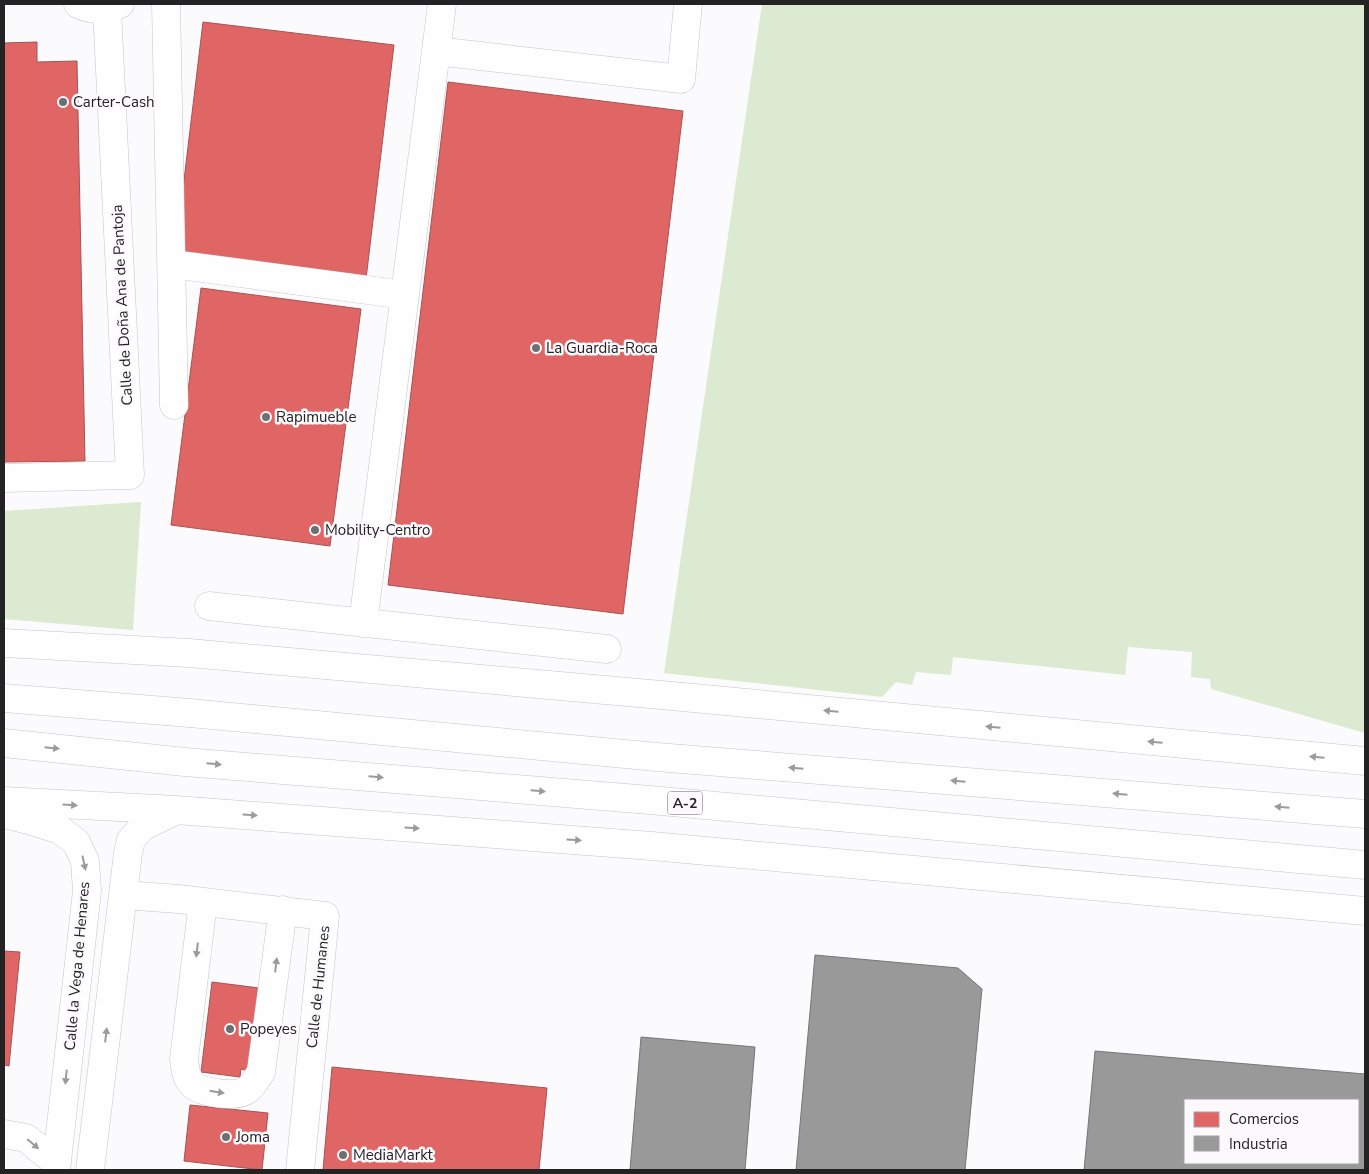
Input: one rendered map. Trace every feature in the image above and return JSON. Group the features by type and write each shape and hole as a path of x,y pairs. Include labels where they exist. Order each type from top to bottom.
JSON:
{"main road":[{"path":"78,4 93,10 114,6"},
{"path":"166,4 174,405"},
{"path":"363,623 442,4"},
{"path":"436,50 680,79 688,4"},
{"name":"Calle de Doña Ana de Pantoja","path":"4,478 130,475 114,6"},
{"path":"172,264 405,295"},
{"path":"209,606 608,649"},
{"path":"4,644 189,653 1365,761"},
{"path":"4,698 190,712 657,757 1365,814"},
{"name":"A-2","path":"4,743 185,762 640,799 1365,865"},
{"path":"4,802 176,810 652,846 1365,911"},
{"path":"90,1170 131,840 142,827 176,810"},
{"name":"Calle la Vega de Henares","path":"4,814 60,830 76,842 85,861 87,891 57,1167"},
{"name":"Calle de Humanes","path":"123,895 282,910 325,916 300,1170"},
{"path":"203,902 184,1059 186,1075 194,1085 207,1091 233,1095 246,1091 261,1072 282,910"},
{"path":"4,1134 26,1138 57,1167"}],"green space":[{"path":"762,4 1365,4 1365,733 1211,689 1210,679 1191,677 1192,652 1128,647 1125,675 953,657 951,675 916,672 912,685 896,682 882,697 664,673"},
{"path":"141,502 133,630 4,619 4,511"}],"building: Comercios":[{"path":"203,22 394,45 366,279 175,255"},
{"path":"37,42 37,62 77,61 85,461 4,462 4,43"},
{"name":"La Guardia-Roca","path":"448,82 683,111 623,614 388,585"},
{"name":"Rapimueble","path":"201,288 361,309 330,546 171,525"},
{"path":"4,951 20,952 9,1066 4,1065"},
{"name":"Popeyes","path":"212,982 259,988 249,1071 241,1069 240,1077 201,1072"},
{"path":"332,1067 547,1088 539,1170 323,1170"},
{"name":"Joma","path":"190,1105 268,1113 262,1170 184,1161"}],"building: Industria":[{"path":"815,955 958,968 982,989 965,1170 796,1170"},
{"path":"641,1037 755,1047 745,1170 630,1170"},
{"path":"1095,1051 1365,1074 1365,1170 1084,1170"}],"place":[{"name":"Carter-Cash","path":"63,102"},
{"name":"La Guardia-Roca","path":"536,348"},
{"name":"Rapimueble","path":"266,417"},
{"name":"Mobility-Centro","path":"315,530"},
{"name":"Popeyes","path":"230,1029"},
{"name":"Joma","path":"226,1137"},
{"name":"MediaMarkt","path":"343,1155"}]}
